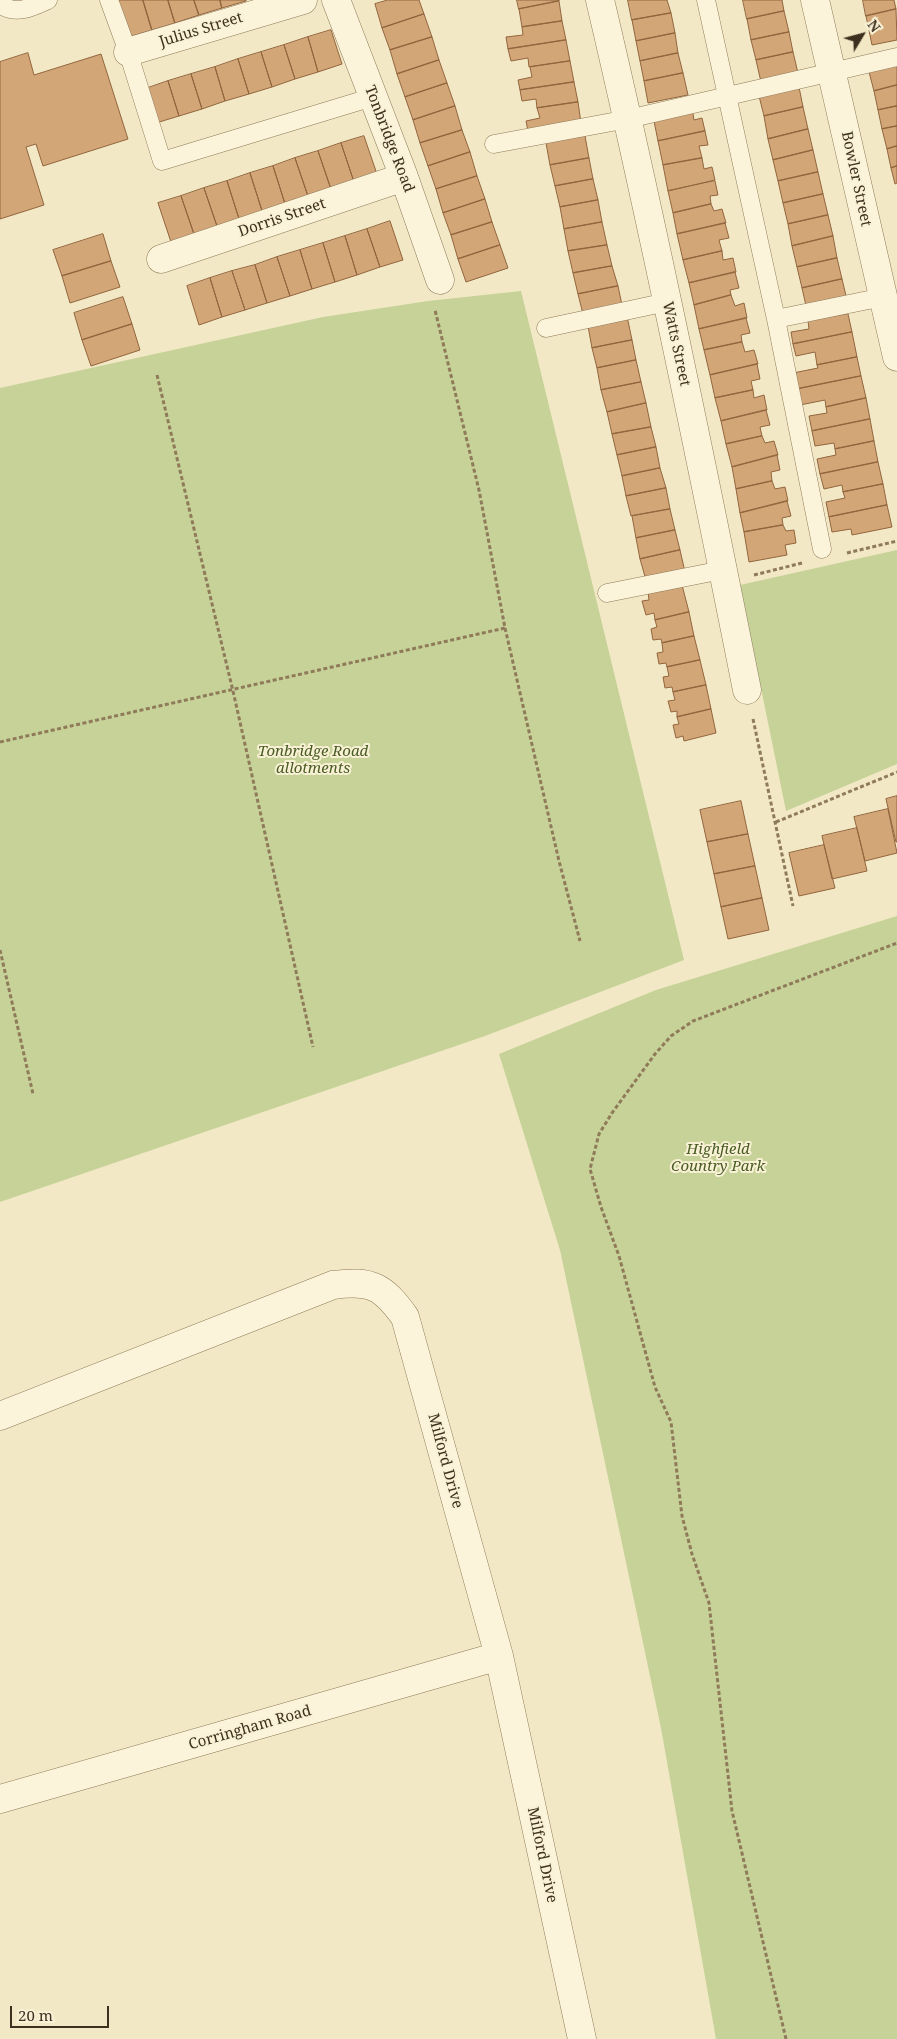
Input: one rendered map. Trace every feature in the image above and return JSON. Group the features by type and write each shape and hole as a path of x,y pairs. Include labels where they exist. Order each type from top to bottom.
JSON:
{"street":[{"name":"Julius Street","path":"128,52 303,0"},
{"name":"Tonbridge Road","path":"336,0 404,177 440,280"},
{"name":"Watts Street","path":"600,0 628,119 667,302 747,690"},
{"name":"Bowler Street","path":"815,0 887,292 897,357"},
{"name":"Dorris Street","path":"161,259 404,177"},
{"name":"Milford Drive","path":"0,1416 333,1285 352,1283 374,1287 391,1297 405,1317 499,1656 582,2039"},
{"name":"Corringham Road","path":"0,1799 499,1656"}],"lane":[{"path":"0,4 6,9 27,10 48,0"},
{"path":"109,0 128,52 162,161 373,97"},
{"path":"706,0 776,319 822,549"},
{"path":"494,144 628,119 897,57"},
{"path":"776,319 887,292"},
{"path":"546,328 667,302"},
{"path":"607,594 722,570"}],"path":[{"path":"440,280 434,306 479,490 505,628 559,860 580,941"},
{"path":"157,375 233,690 313,1048"},
{"path":"0,742 505,628"},
{"path":"747,690 793,906"},
{"path":"776,822 897,772"},
{"path":"786,2039 732,1811 709,1603 692,1554 682,1516 671,1422 655,1387 619,1256 601,1207 590,1169 599,1134 655,1054 671,1036 693,1022 897,943"},
{"path":"0,950 33,1094"}],"green space":[{"name":"Tonbridge Road allotments","path":"521,291 684,960 485,1036 0,1202 0,388 323,317 428,301"},
{"path":"897,550 897,764 786,811 740,585"},
{"name":"Highfield Country Park","path":"897,916 897,2039 716,2039 661,1728 560,1250 499,1054 656,990"}],"building":[{"path":"117,0 143,0 152,30 129,37"},
{"path":"143,0 168,0 175,23 152,30"},
{"path":"168,0 194,0 199,15 175,23"},
{"path":"194,0 220,0 222,8 199,15"},
{"path":"220,0 246,0 246,1 222,8"},
{"path":"388,0 419,0 424,14 382,28 375,4"},
{"path":"517,0 559,0 559,1 519,9"},
{"path":"628,0 667,0 671,13 632,20"},
{"path":"743,0 782,0 784,11 747,19"},
{"path":"863,0 894,0 896,9 866,16"},
{"path":"559,1 562,21 522,27 519,9"},
{"path":"896,9 897,40 872,45 866,16"},
{"path":"784,11 789,32 751,40 747,19"},
{"path":"671,13 675,33 636,41 632,20"},
{"path":"424,14 432,37 390,50 382,28"},
{"path":"562,21 566,40 508,49 506,37 523,35 522,27"},
{"path":"331,30 342,64 318,72 308,37"},
{"path":"789,32 793,52 756,60 751,40"},
{"path":"675,33 678,53 640,61 636,41"},
{"path":"308,37 318,72 295,79 284,45"},
{"path":"432,37 439,60 397,74 390,50"},
{"path":"566,40 570,61 529,67 528,58 511,61 508,49"},
{"path":"284,45 295,79 272,87 261,52"},
{"path":"261,52 272,87 249,94 238,59"},
{"path":"793,52 798,73 761,82 756,60"},
{"path":"28,53 34,75 101,54 128,139 43,166 36,144 26,147 44,205 0,219 0,62"},
{"path":"678,53 683,73 644,81 640,61"},
{"path":"238,59 249,94 225,101 215,67"},
{"path":"439,60 447,83 405,97 397,74"},
{"path":"570,61 574,82 520,90 518,80 532,77 530,67"},
{"path":"897,66 897,85 874,91 869,72"},
{"path":"215,67 225,101 202,109 191,74"},
{"path":"683,73 688,95 648,103 644,81"},
{"path":"191,74 202,109 179,116 168,81"},
{"path":"168,81 179,116 156,123 145,89"},
{"path":"574,82 578,102 537,108 536,99 522,101 520,90"},
{"path":"447,83 455,106 413,120 405,97"},
{"path":"897,85 897,106 878,110 874,91"},
{"path":"799,87 803,107 764,116 759,96"},
{"path":"578,102 581,123 528,131 526,121 540,118 537,108"},
{"path":"455,106 462,130 420,143 413,120"},
{"path":"897,106 897,126 882,129 878,110"},
{"path":"803,107 808,129 768,139 764,116"},
{"path":"692,108 694,120 702,118 705,131 658,141 653,116"},
{"path":"897,126 897,146 887,149 882,129"},
{"path":"808,129 813,150 773,160 768,139"},
{"path":"462,130 470,152 428,166 420,143"},
{"path":"705,131 708,145 699,146 702,158 663,165 658,141"},
{"path":"364,136 379,180 356,188 341,143"},
{"path":"585,136 589,158 550,165 546,143"},
{"path":"341,143 356,188 333,195 318,151"},
{"path":"897,146 897,166 891,168 887,149"},
{"path":"813,150 818,172 778,181 773,160"},
{"path":"318,151 333,195 310,202 295,158"},
{"path":"470,152 477,176 436,189 428,166"},
{"path":"295,158 310,202 287,210 273,166"},
{"path":"589,158 593,179 555,186 550,165"},
{"path":"702,158 704,169 712,167 715,180 668,191 663,165"},
{"path":"273,166 287,210 264,217 250,173"},
{"path":"897,166 897,183 895,184 891,168"},
{"path":"818,172 823,194 783,203 778,181"},
{"path":"250,173 264,217 241,225 227,181"},
{"path":"477,176 485,199 443,213 436,189"},
{"path":"593,179 598,200 560,207 555,186"},
{"path":"227,181 241,225 219,232 204,188"},
{"path":"715,181 718,195 710,196 711,204 673,213 668,191"},
{"path":"204,188 219,232 196,240 181,196"},
{"path":"823,194 828,215 788,224 783,203"},
{"path":"181,196 196,240 173,248 158,203"},
{"path":"485,199 492,222 451,235 443,213"},
{"path":"598,200 602,222 564,229 560,207"},
{"path":"711,204 714,211 722,209 726,223 677,234 673,213"},
{"path":"828,215 833,236 792,246 788,224"},
{"path":"390,221 403,260 380,267 367,229"},
{"path":"492,222 500,245 458,259 451,235"},
{"path":"602,222 607,245 568,251 564,229"},
{"path":"725,223 729,238 719,240 722,251 683,260 677,234"},
{"path":"367,229 380,267 357,275 345,236"},
{"path":"103,234 111,261 62,276 53,250"},
{"path":"345,236 357,275 335,282 323,243"},
{"path":"833,236 837,258 797,267 792,246"},
{"path":"323,243 335,282 312,289 300,250"},
{"path":"500,245 508,268 466,282 458,259"},
{"path":"607,245 612,266 573,273 568,251"},
{"path":"300,250 312,289 290,296 277,257"},
{"path":"722,251 723,260 733,258 736,272 689,283 683,260"},
{"path":"277,257 290,296 267,303 255,265"},
{"path":"837,258 842,279 802,288 797,267"},
{"path":"111,261 120,287 70,303 62,276"},
{"path":"255,265 267,303 245,310 232,271"},
{"path":"612,266 618,286 578,294 573,273"},
{"path":"232,271 245,310 222,317 210,278"},
{"path":"735,272 739,288 730,290 731,295 694,305 689,283"},
{"path":"210,278 222,317 199,325 187,286"},
{"path":"842,279 847,300 807,310 802,288"},
{"path":"618,286 622,305 583,314 578,294"},
{"path":"731,295 735,306 744,303 747,318 699,329 694,305"},
{"path":"123,297 132,324 82,340 74,313"},
{"path":"848,314 852,332 793,344 791,332 809,329 808,321"},
{"path":"627,316 632,340 592,348 588,326"},
{"path":"746,318 750,333 741,335 742,342 704,350 699,329"},
{"path":"132,324 140,350 91,366 82,340"},
{"path":"852,332 857,357 817,365 815,352 796,356 793,344"},
{"path":"632,340 636,360 597,368 592,348"},
{"path":"742,342 745,352 754,350 758,364 710,375 704,350"},
{"path":"857,357 861,376 797,389 793,373 818,368 817,365"},
{"path":"636,360 641,382 601,390 597,368"},
{"path":"757,364 760,379 751,381 753,390 715,398 710,375"},
{"path":"861,376 866,398 826,407 825,400 800,405 797,389"},
{"path":"641,382 646,403 607,412 601,390"},
{"path":"753,390 754,398 764,395 767,410 721,421 715,398"},
{"path":"866,398 870,419 812,431 809,416 827,413 826,407"},
{"path":"646,403 651,427 612,434 607,412"},
{"path":"766,410 770,425 760,427 762,436 726,444 721,421"},
{"path":"870,419 874,441 835,449 834,443 815,446 812,431"},
{"path":"651,427 656,447 617,455 612,434"},
{"path":"762,436 765,443 774,441 778,455 732,467 726,444"},
{"path":"874,441 878,462 820,474 817,459 836,455 835,449"},
{"path":"656,447 660,468 622,476 617,455"},
{"path":"777,455 780,470 771,472 772,481 736,489 732,467"},
{"path":"878,462 883,484 843,492 842,485 824,489 820,474"},
{"path":"660,468 666,488 626,496 622,476"},
{"path":"772,481 775,489 785,487 788,501 740,513 736,489"},
{"path":"883,484 887,505 829,517 826,502 845,498 843,492"},
{"path":"666,488 670,509 631,516 626,496"},
{"path":"787,501 791,516 782,518 783,525 744,532 740,513"},
{"path":"887,505 892,527 852,535 851,529 832,532 829,517"},
{"path":"670,509 675,530 636,538 632,516"},
{"path":"783,525 786,531 794,530 796,543 785,545 787,555 749,562 744,532"},
{"path":"675,530 680,550 640,559 636,538"},
{"path":"680,550 685,572 646,580 640,559"},
{"path":"682,585 689,612 655,620 654,613 646,615 642,601 649,600 648,592"},
{"path":"689,612 694,636 662,643 661,639 653,640 651,629 657,627 655,620"},
{"path":"694,636 700,660 667,667 666,663 659,664 657,653 663,652 662,643"},
{"path":"700,660 706,685 673,692 672,687 665,688 663,677 669,676 667,667"},
{"path":"706,685 711,709 677,717 677,711 671,712 668,701 675,700 673,692"},
{"path":"711,709 716,733 684,741 683,736 676,738 673,725 679,724 677,717"},
{"path":"897,796 897,842 896,842 886,799"},
{"path":"741,801 748,834 707,842 700,810"},
{"path":"888,809 897,853 865,861 854,817"},
{"path":"857,828 867,871 832,879 822,836"},
{"path":"748,834 755,866 714,874 707,842"},
{"path":"824,845 835,888 799,896 789,853"},
{"path":"755,866 762,898 721,907 714,874"},
{"path":"762,898 769,930 728,939 721,907"}]}
